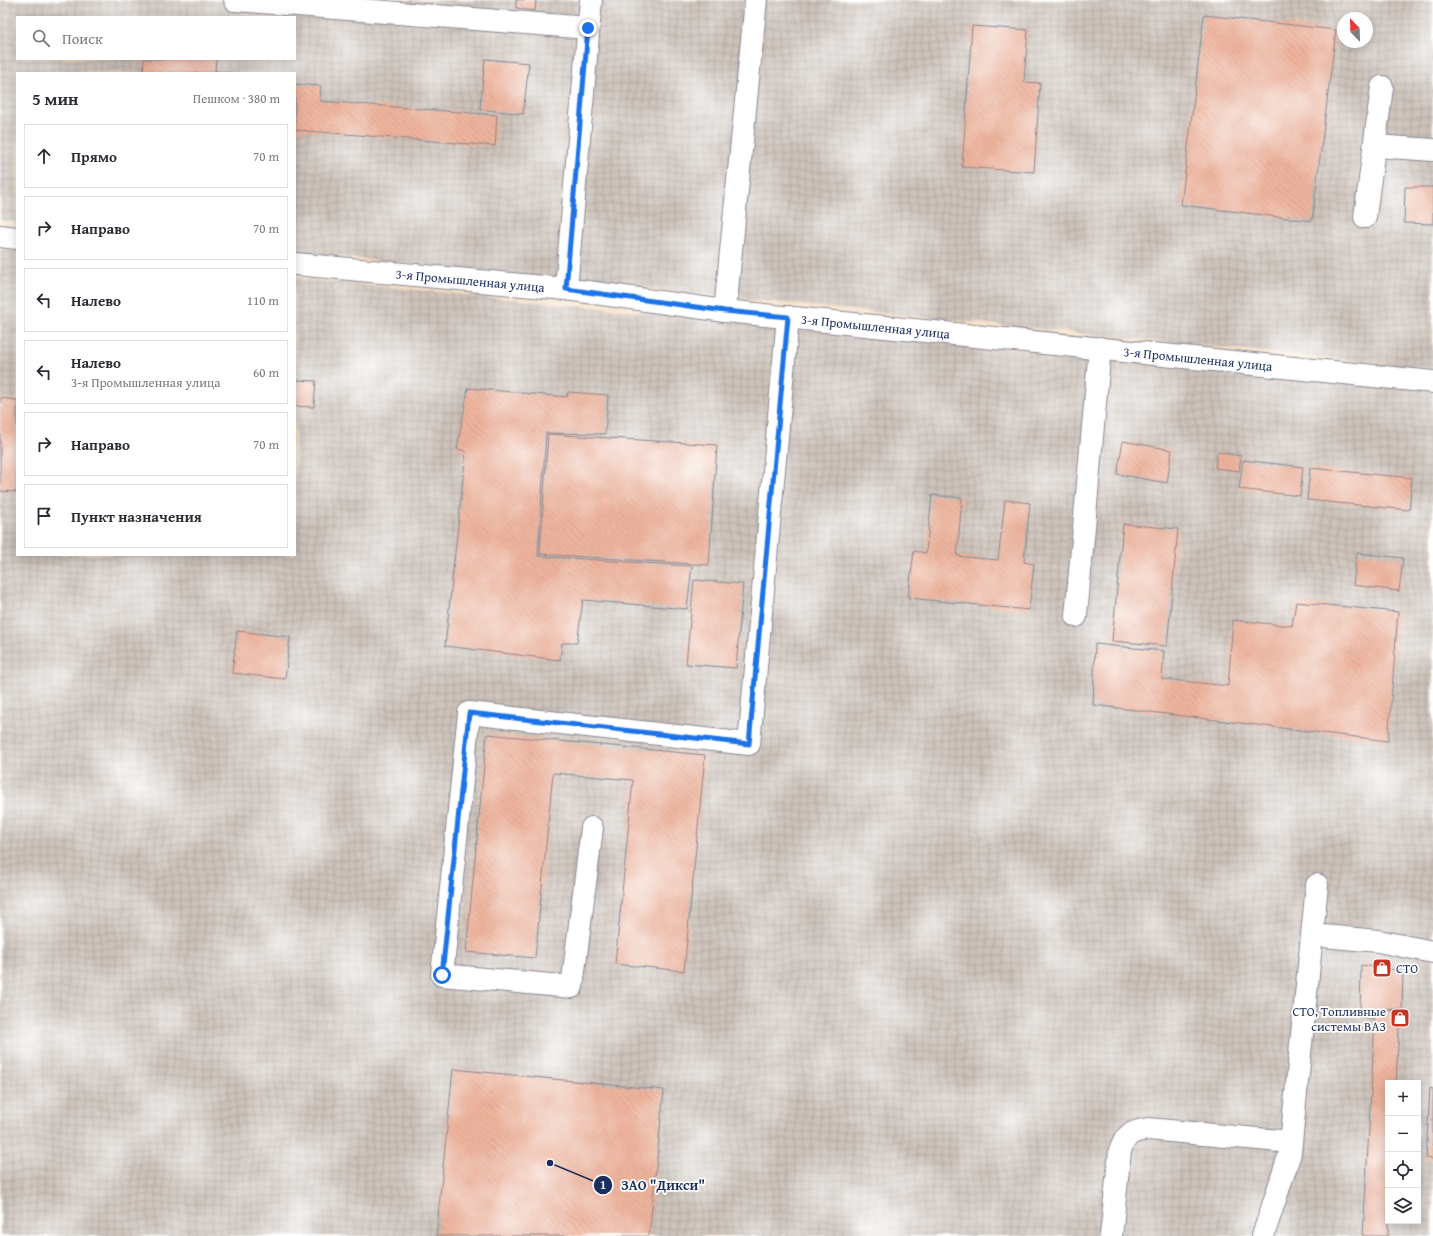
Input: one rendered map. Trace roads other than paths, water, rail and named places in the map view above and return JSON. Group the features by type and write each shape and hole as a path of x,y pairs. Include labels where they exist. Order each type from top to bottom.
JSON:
{"street":[{"path":"235,0 588,28"},
{"path":"566,289 591,0"},
{"path":"725,311 756,0"},
{"path":"1365,217 1382,87"},
{"path":"1375,146 1433,150"},
{"path":"0,236 16,238"},
{"name":"3-я Промышленная улица","path":"296,264 566,289 725,311 1433,382"},
{"path":"592,828 572,988 442,975 469,713 749,744 788,317"},
{"path":"1076,616 1100,348"},
{"path":"1263,1236 1290,1153 1316,885"},
{"path":"1312,935 1378,941 1433,952"},
{"path":"1111,1236 1120,1151 1125,1138 1133,1131 1148,1129 1291,1142"}],"place":[{"name":"СТО","path":"1382,968"},
{"name":"СТО, Топливные системы ВАЗ","path":"1400,1018"},
{"name":"ЗАО \"Дикси\"","path":"550,1163"}]}
